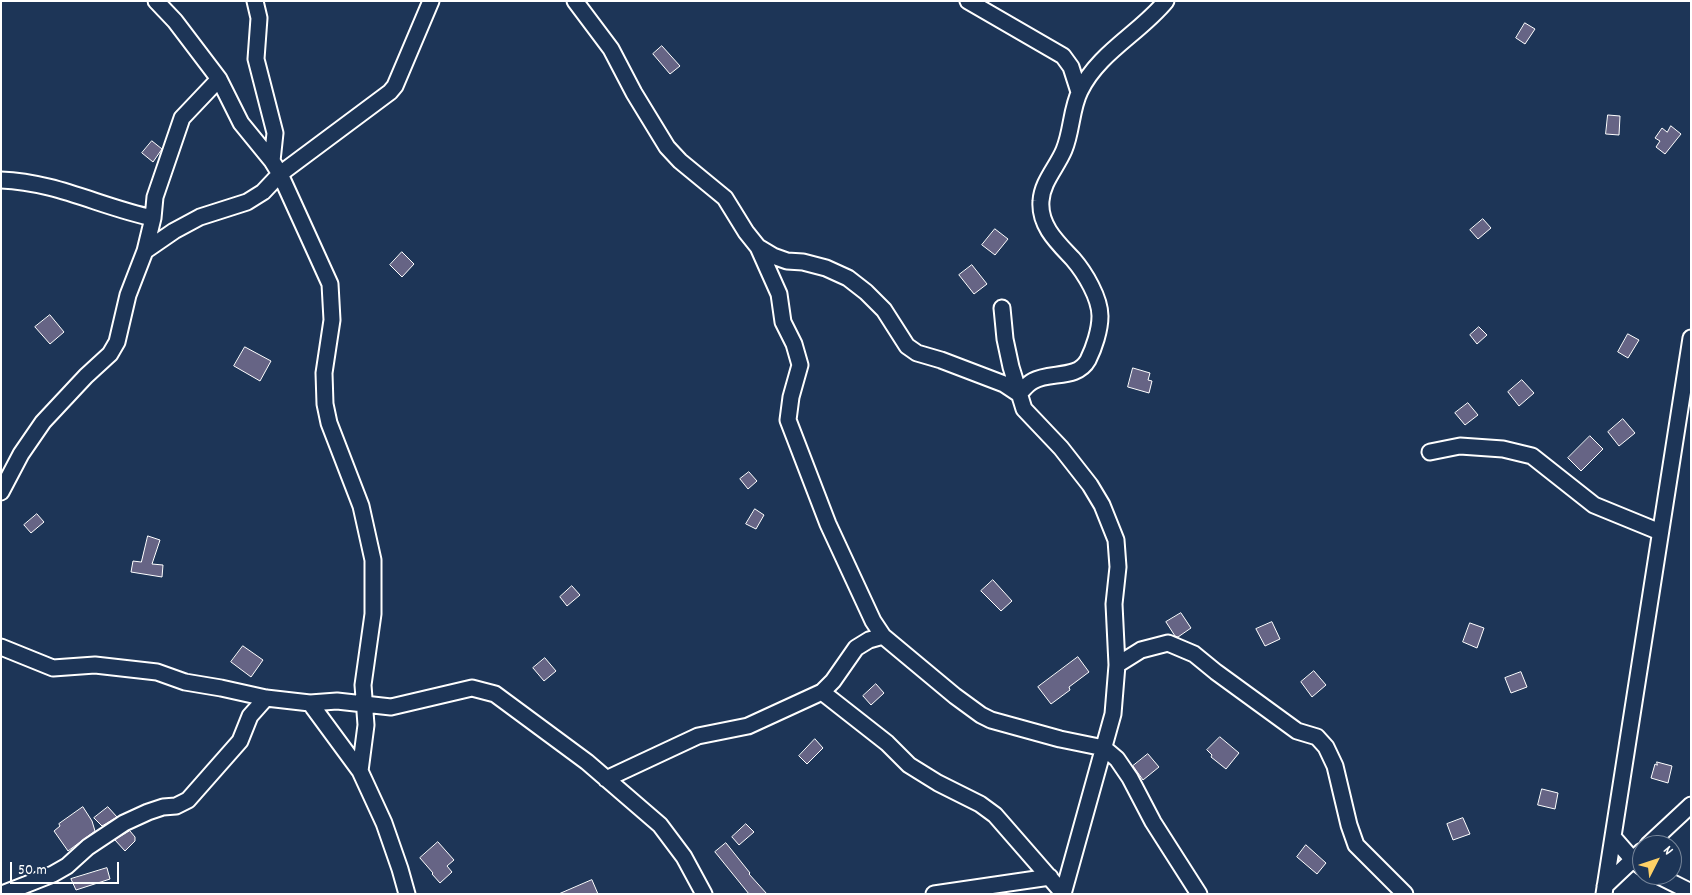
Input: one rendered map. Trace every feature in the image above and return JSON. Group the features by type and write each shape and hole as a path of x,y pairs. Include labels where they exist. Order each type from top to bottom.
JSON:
{"street":[{"path":"156,1 175,21 219,79 241,123 276,168 330,284 332,320 324,373 325,404 332,431 361,506 373,560 373,614 363,685 366,725 360,771"},
{"path":"256,1 259,18 256,59 275,133 276,168"},
{"path":"145,251 174,231 200,217 247,202 263,192 276,168 390,92 403,68 431,1"},
{"path":"575,1 611,49 634,93 667,147 680,161 725,198 758,248 779,294 783,322 794,344 800,365 791,397 788,420 828,524 883,636 980,715 1060,739 1104,748 1116,759 1130,778 1153,822 1199,894"},
{"path":"968,1 1063,56 1071,67 1079,92"},
{"path":"1020,394 1034,380 1070,373 1081,369 1087,361 1095,339 1100,316 1096,299 1089,281 1046,228 1042,216 1041,202 1044,188 1064,149 1079,92 1090,75 1102,61 1156,14 1166,1"},
{"path":"1,492 21,454 43,422 86,376 110,354 117,342 128,295 145,251 153,218 155,197 182,118 219,79"},
{"path":"1,180 16,180 57,188 132,214 153,218"},
{"path":"758,248 787,261 803,262 826,268 848,278 884,310 907,346 917,353 1004,384 1020,394"},
{"path":"1002,308 1005,339 1024,409 1061,448 1090,485 1102,505 1116,540 1118,567 1114,604 1117,665 1113,714 1063,894"},
{"path":"1604,890 1691,338"},
{"path":"1430,452 1460,446 1503,450 1532,456 1594,505 1660,532"},
{"path":"606,779 698,736 748,726 822,692 833,681 856,648 868,640 883,636"},
{"path":"1117,665 1141,650 1168,643 1194,654 1223,678 1297,731 1317,737 1326,747 1335,766 1348,825 1356,845 1405,894"},
{"path":"1,647 53,668 95,665 157,672 185,682 266,698 310,704 337,701 391,707 472,688 495,694 587,762 660,825 684,857 704,894"},
{"path":"822,692 887,742 908,765 938,783 980,804 995,815 1063,894"},
{"path":"2,894 53,874 67,866 88,847 124,823 148,812 163,807 176,806 188,800 240,741 250,716 266,698"},
{"path":"310,704 360,771 384,823 406,894"},
{"path":"1659,835 1691,805"},
{"path":"1613,836 1632,853"},
{"path":"1604,890 1632,865"},
{"path":"934,894 1050,878"},
{"path":"1677,885 1691,892"}],"building":[{"path":"1525,23 1535,29 1525,44 1516,38"},
{"path":"662,46 680,66 670,74 653,54"},
{"path":"1608,115 1620,116 1619,135 1606,134"},
{"path":"1671,126 1681,134 1665,154 1656,147 1660,141 1655,138 1662,128 1667,132"},
{"path":"152,141 162,149 153,162 142,153"},
{"path":"1483,219 1491,228 1478,239 1470,230"},
{"path":"995,229 1008,239 995,255 982,245"},
{"path":"402,252 414,264 402,277 390,265"},
{"path":"972,265 987,284 974,294 959,275"},
{"path":"50,315 64,332 50,344 35,327"},
{"path":"1479,327 1487,335 1477,344 1470,335"},
{"path":"1628,334 1639,340 1628,358 1618,352"},
{"path":"245,347 271,361 260,381 234,366"},
{"path":"1133,368 1150,373 1148,380 1152,381 1149,393 1128,387"},
{"path":"1522,380 1534,393 1519,406 1508,392"},
{"path":"1468,403 1478,415 1465,425 1455,413"},
{"path":"1623,419 1635,433 1619,446 1608,432"},
{"path":"1590,436 1603,449 1581,471 1568,458"},
{"path":"749,472 757,481 748,489 740,479"},
{"path":"755,509 764,515 756,529 746,524"},
{"path":"37,514 44,522 31,533 24,525"},
{"path":"148,536 160,540 152,564 163,565 162,577 131,572 133,561 141,562"},
{"path":"993,580 1012,601 1001,611 981,591"},
{"path":"572,586 580,595 567,606 560,597"},
{"path":"1181,613 1191,628 1178,637 1175,636 1166,622"},
{"path":"1272,622 1280,639 1265,646 1256,629"},
{"path":"1470,623 1484,628 1477,648 1463,642"},
{"path":"243,646 263,660 251,677 231,662"},
{"path":"1078,657 1089,672 1069,687 1070,690 1051,704 1038,687"},
{"path":"545,658 556,671 544,681 533,668"},
{"path":"1314,671 1326,685 1312,697 1301,682"},
{"path":"1521,672 1527,687 1511,693 1505,678"},
{"path":"876,684 884,693 871,705 863,696"},
{"path":"1220,737 1239,753 1226,769 1211,757 1212,755 1207,750"},
{"path":"815,739 823,748 807,764 799,756"},
{"path":"1148,754 1159,767 1143,780 1133,766"},
{"path":"1657,762 1672,766 1668,783 1651,778"},
{"path":"1542,789 1558,793 1555,809 1538,805"},
{"path":"83,807 92,821 95,831 68,851 54,831 60,826 59,824"},
{"path":"108,807 117,817 102,826 94,818"},
{"path":"1463,818 1470,834 1453,840 1447,824"},
{"path":"746,824 754,832 739,845 732,837"},
{"path":"130,831 135,837 135,841 125,851 115,840"},
{"path":"438,842 454,860 447,866 452,872 440,883 420,858"},
{"path":"726,843 767,894 749,894 715,852"},
{"path":"1306,845 1326,863 1317,874 1297,857"},
{"path":"107,868 110,879 76,890 71,879"},
{"path":"592,880 598,894 559,894"}]}
